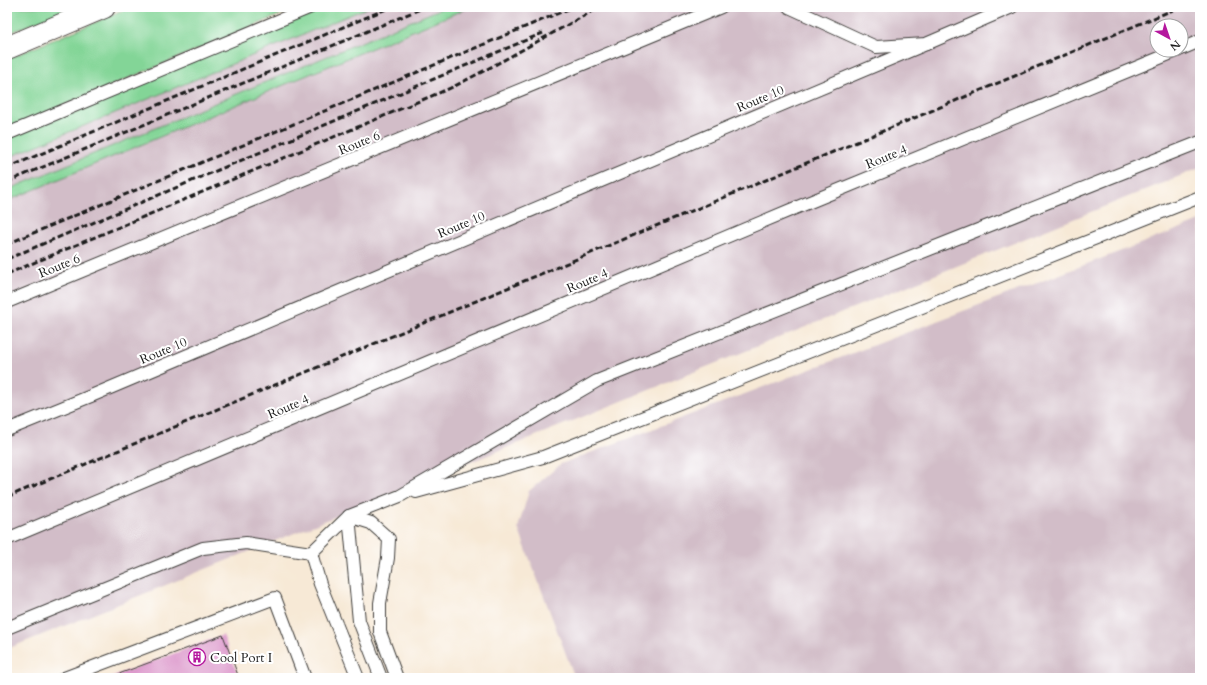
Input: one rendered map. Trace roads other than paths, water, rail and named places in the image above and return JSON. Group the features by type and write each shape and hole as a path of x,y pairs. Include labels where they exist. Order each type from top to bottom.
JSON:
{"main road":[{"path":"7,48 104,7"}],"lane":[{"path":"7,134 311,7"},
{"name":"Route 6","path":"7,302 722,7"},
{"path":"789,7 876,47 926,44"},
{"name":"Route 10","path":"7,430 91,396 1012,7"},
{"name":"Route 4","path":"1189,46 1200,41"},
{"name":"Route 4","path":"7,539 788,211 1161,58"},
{"path":"400,496 597,381 1200,142"},
{"path":"311,553 349,516 400,496 543,457 1200,197"},
{"path":"349,516 359,621 381,678"},
{"path":"349,516 371,523 389,539 388,558 380,603 380,632 397,678"},
{"path":"7,628 203,548 246,542 311,553"},
{"path":"311,553 320,584 358,678"},
{"path":"64,678 275,598 305,678"}],"railway":[{"path":"7,168 391,7"},
{"path":"7,182 425,7"},
{"path":"7,244 573,7"},
{"path":"7,274 453,87 600,7"},
{"path":"7,497 1180,7"},
{"path":"7,259 543,33"}],"place":[{"name":"Cool Port I","path":"197,657"}]}
